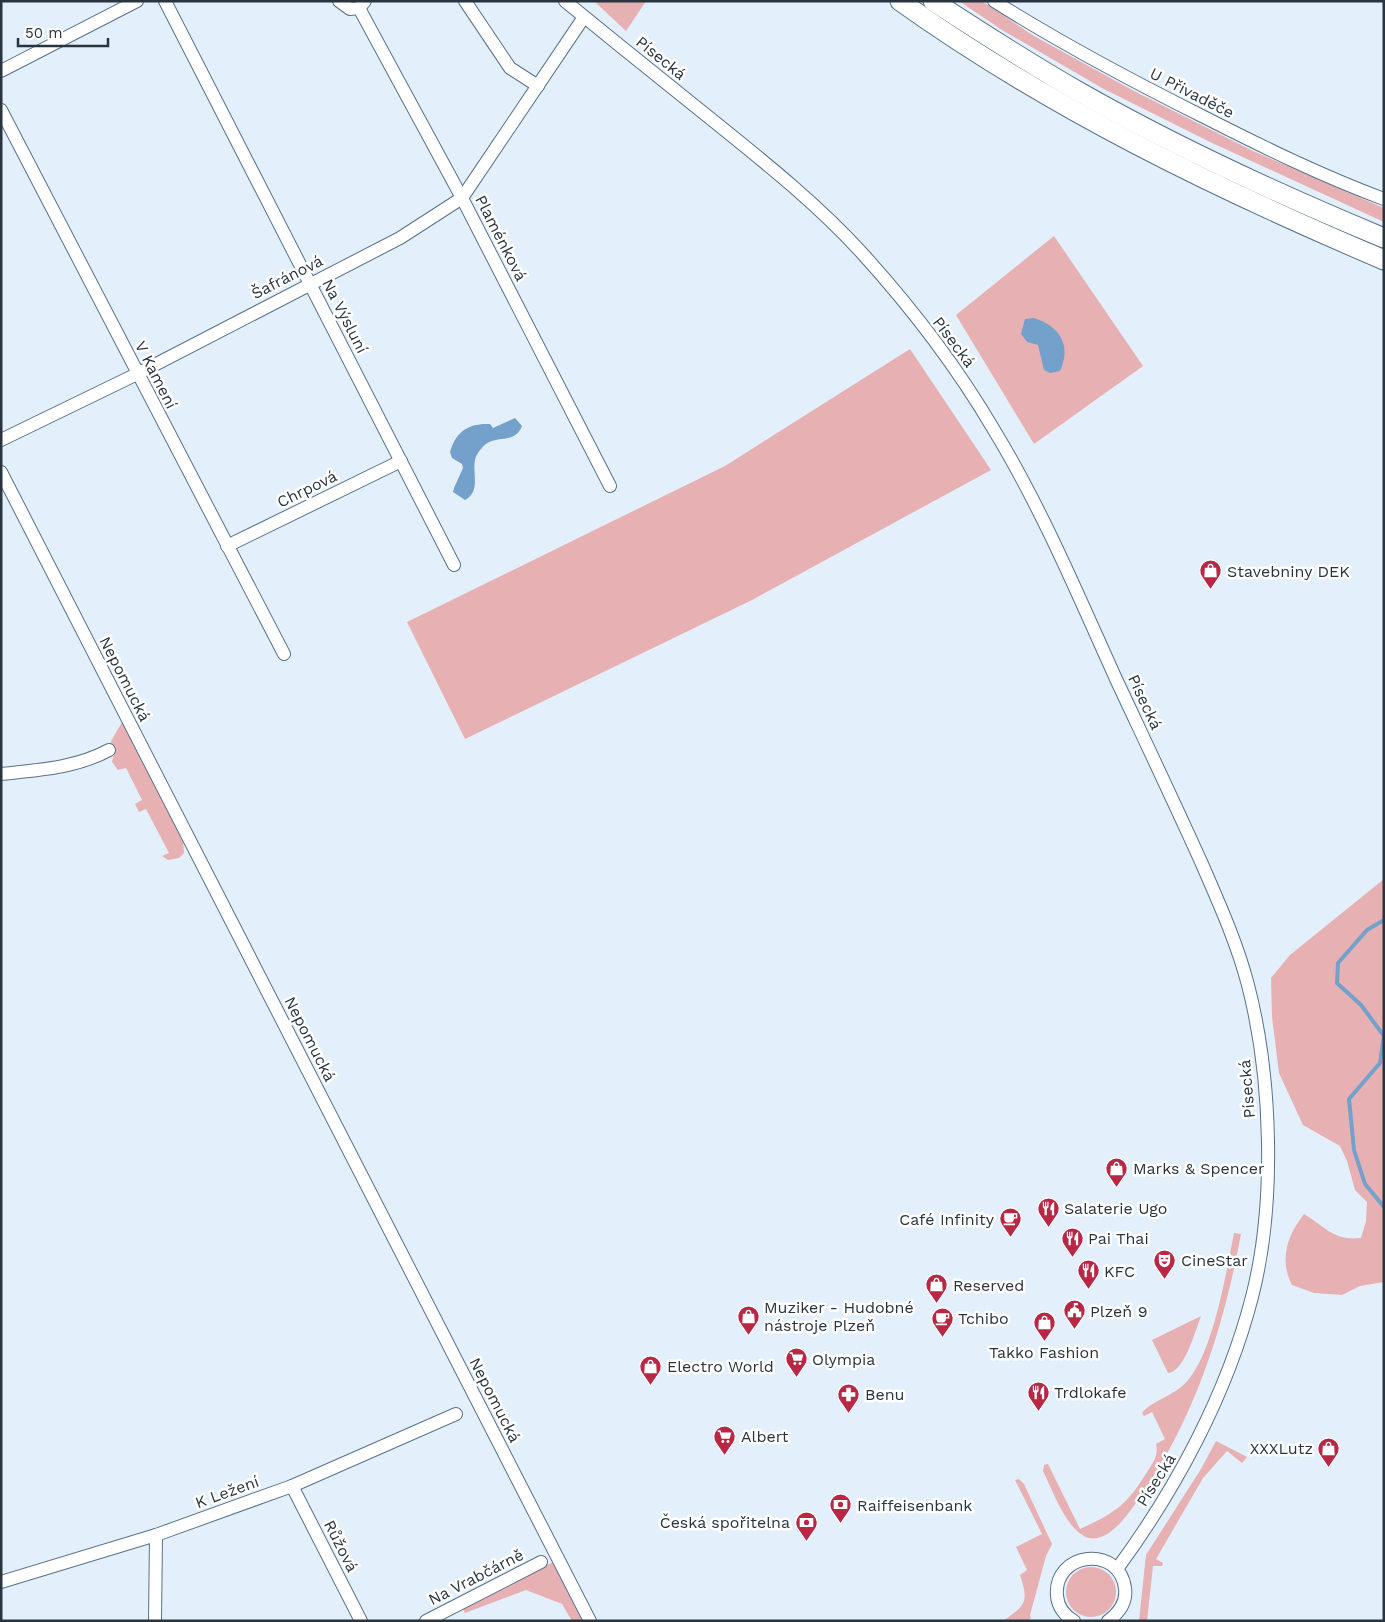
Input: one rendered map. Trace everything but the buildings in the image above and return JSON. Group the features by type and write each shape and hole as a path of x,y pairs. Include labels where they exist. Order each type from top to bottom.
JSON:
{"highway":[{"path":"900,1 990,61 1135,145 1255,204 1384,260"},
{"path":"933,1 1080,92 1144,127 1271,189 1384,238"}],"street":[{"path":"1,71 138,1"},
{"name":"Na Výsluní","path":"165,1 454,565"},
{"name":"Plaménková","path":"340,1 346,8 362,4 610,486"},
{"path":"465,1 510,68 538,86"},
{"name":"Písecká","path":"565,1 752,152 818,209 861,252 926,331 964,381 1031,495 1226,918 1248,985 1263,1075 1268,1135 1263,1229 1255,1284 1237,1346 1189,1459 1117,1569"},
{"name":"U Přivaděče","path":"994,1 1104,67 1245,138 1352,187 1384,199"},
{"name":"Šafránová","path":"1,440 137,374 400,238 462,198 584,17"},
{"name":"V Kamení","path":"1,110 284,654"},
{"name":"Chrpová","path":"227,546 401,461"},
{"name":"Nepomucká","path":"1,472 590,1621"},
{"path":"1,774 86,761 109,750"},
{"name":"K Ležení","path":"1,1582 156,1535 292,1486 456,1414"},
{"name":"Růžová","path":"292,1486 361,1621"},
{"path":"155,1621 156,1535"},
{"path":"1069,1620 1062,1610 1057,1594 1059,1578 1066,1568 1075,1561 1086,1557 1098,1558 1109,1562 1117,1569 1124,1581 1125,1593 1121,1608 1110,1621"},
{"name":"Na Vrabčárně","path":"426,1621 540,1562"}],"shaded area":[{"path":"594,1 646,1 626,31"},
{"path":"959,1 982,1 1034,36 1134,91 1253,151 1384,208 1384,222 1208,141 1102,88 1002,30"},
{"path":"1054,236 1143,366 1034,444 956,315"},
{"path":"910,349 991,470 752,600 465,739 407,622 725,466"},
{"path":"122,722 183,841 184,853 179,858 168,860 162,856 169,853 146,809 139,812 135,804 142,800 126,768 118,770 112,762 114,754 109,745"},
{"path":"1384,879 1384,1282 1360,1286 1342,1295 1314,1293 1292,1285 1288,1276 1286,1266 1287,1248 1298,1222 1304,1214 1336,1235 1361,1238 1366,1221 1367,1202 1355,1190 1347,1161 1340,1146 1303,1125 1279,1073 1272,1017 1271,978 1290,955"},
{"path":"1234,1233 1241,1234 1225,1306 1215,1341 1190,1408 1156,1472 1127,1515 1110,1532 1096,1538 1089,1538 1074,1528 1067,1519 1043,1471 1044,1465 1048,1464 1080,1529 1111,1513 1133,1493 1155,1459 1157,1452 1156,1444 1165,1439 1152,1412 1144,1416 1142,1413 1184,1385 1198,1365 1218,1309"},
{"path":"1201,1316 1193,1340 1184,1358 1174,1371 1168,1373 1152,1340"},
{"path":"1216,1441 1247,1457 1242,1463 1227,1451 1203,1478 1156,1559 1163,1563 1162,1566 1153,1566 1147,1621 1139,1621 1146,1555 1201,1469"},
{"path":"1019,1479 1024,1484 1052,1544 1046,1556 1030,1615 1031,1618 1027,1621 1003,1621 1021,1607 1025,1597 1020,1575 1027,1570 1016,1547 1042,1534 1015,1480"},
{"path":"553,1562 584,1621 572,1621 562,1604 526,1590 465,1613 463,1609"},
{"path":"1091,1567 1100,1569 1111,1578 1116,1592 1114,1601 1105,1612 1091,1617 1082,1615 1071,1606 1066,1592 1068,1583 1077,1572"}],"water":[{"path":"1034,318 1051,326 1061,338 1065,353 1060,371 1050,373 1044,370 1038,345 1027,342 1021,334 1025,319"},
{"path":"515,418 522,426 519,432 511,437 491,441 484,446 475,458 475,484 471,496 465,500 453,492 463,468 462,464 452,458 450,452 460,434 464,430 476,425 490,424 493,428"}],"waterway":[{"path":"1384,920 1367,930 1338,963 1337,983 1361,1005 1384,1036 1380,1063 1349,1099 1354,1150 1365,1184 1384,1207"}],"place":[{"name":"Stavebniny DEK","path":"1211,590"},
{"name":"Marks & Spencer","path":"1117,1187"},
{"name":"Salaterie Ugo","path":"1048,1227"},
{"name":"Café Infinity","path":"1010,1238"},
{"name":"Pai Thai","path":"1072,1257"},
{"name":"CineStar","path":"1165,1279"},
{"name":"KFC","path":"1088,1290"},
{"name":"Reserved","path":"937,1304"},
{"name":"Plzeň 9","path":"1074,1330"},
{"name":"Muziker - Hudobné nástroje Plzeň","path":"748,1335"},
{"name":"Tchibo","path":"942,1337"},
{"name":"Takko Fashion","path":"1044,1342"},
{"name":"Olympia","path":"796,1378"},
{"name":"Electro World","path":"651,1385"},
{"name":"Trdlokafe","path":"1038,1411"},
{"name":"Benu","path":"849,1413"},
{"name":"Albert","path":"725,1455"},
{"name":"XXXLutz","path":"1329,1467"},
{"name":"Raiffeisenbank","path":"841,1524"},
{"name":"Česká spořitelna","path":"806,1541"}]}
